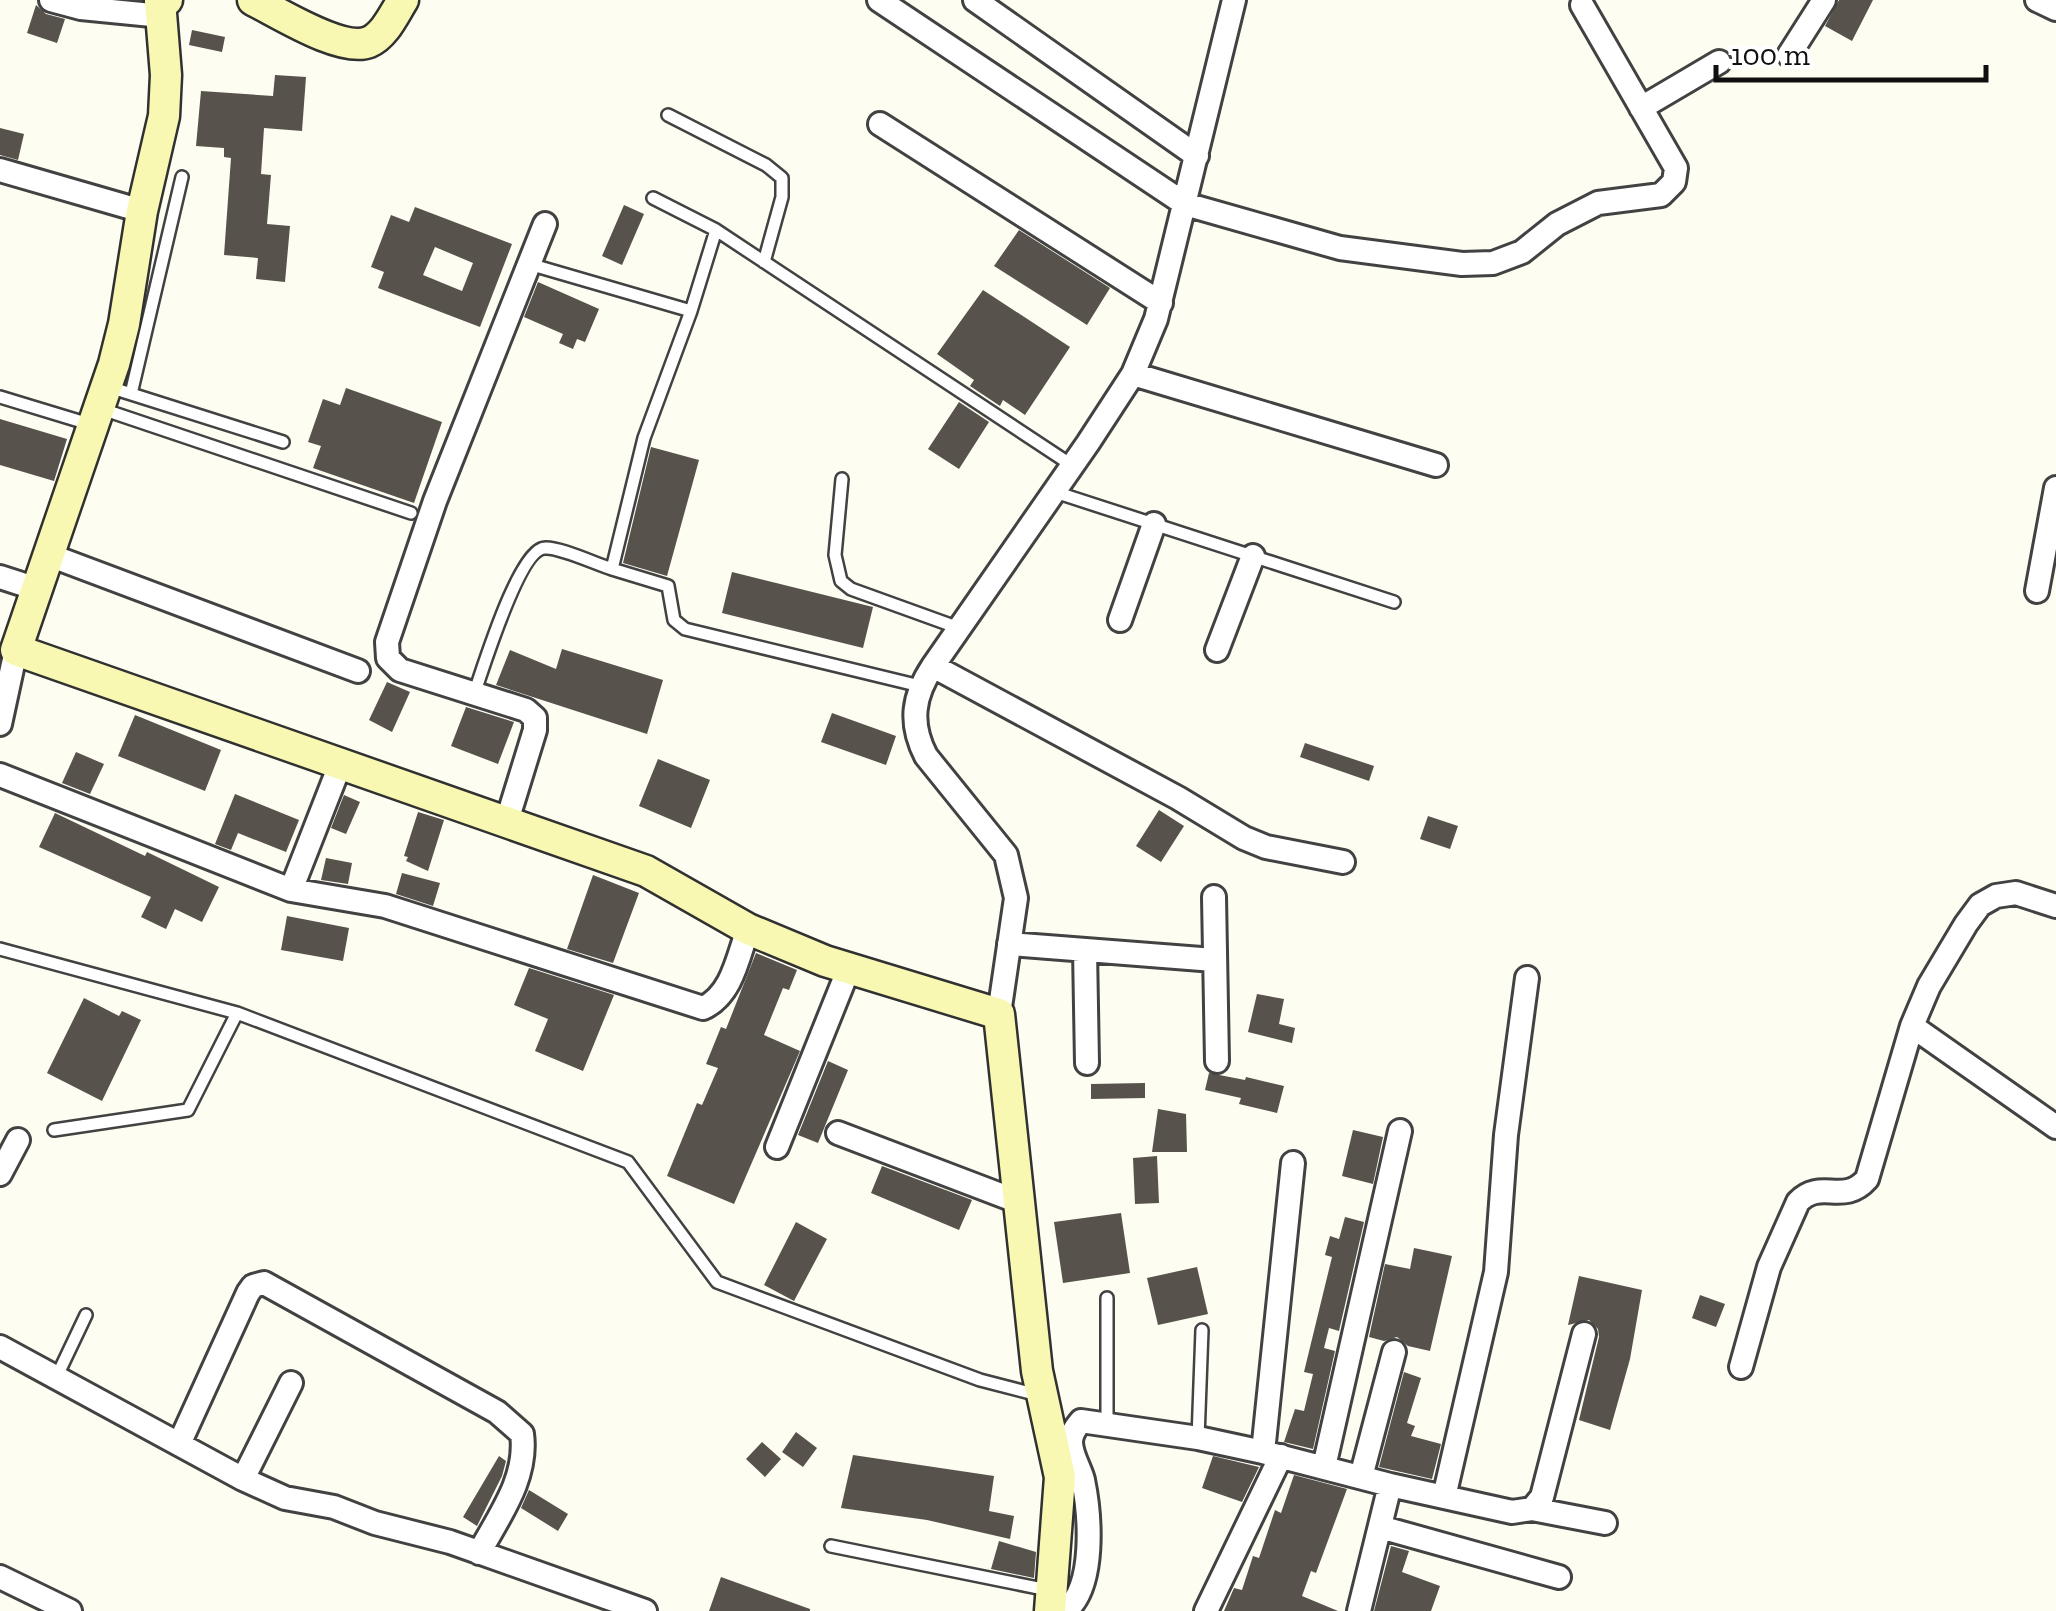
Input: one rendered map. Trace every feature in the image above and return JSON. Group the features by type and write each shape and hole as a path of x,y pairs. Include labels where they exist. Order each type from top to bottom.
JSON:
{"street":[{"path":"0,724 16,650 107,403 142,211 164,116 162,4 50,0"},
{"path":"264,2 342,43 366,44 380,34 403,0"},
{"path":"880,0 1185,204 1340,248 1462,264 1493,263 1522,252 1557,224 1598,203 1661,195 1674,182 1676,168 1582,5"},
{"path":"976,0 1197,156"},
{"path":"1234,0 1160,303 1133,374 933,666 915,700 915,723 926,756 1006,854 1016,898 999,1014 1037,1371 1060,1477 1056,1604 1071,1608 1081,1584 1091,1538 1082,1478 1071,1443 1073,1430 1082,1421 1198,1438 1512,1512 1532,1508 1605,1522"},
{"path":"1790,55 1824,0"},
{"path":"2038,0 2056,10"},
{"path":"1641,108 1719,62"},
{"path":"880,124 1160,303"},
{"path":"0,170 142,211"},
{"path":"506,824 535,730 535,718 526,710 400,670 388,658 387,642 435,501 544,224"},
{"path":"1133,374 1436,465"},
{"path":"2037,591 2052,529 2056,488"},
{"path":"1120,620 1154,524"},
{"path":"49,555 358,671"},
{"path":"1217,650 1253,556"},
{"path":"0,577 38,589"},
{"path":"16,650 646,871 748,929 850,968 999,1014"},
{"path":"933,666 1178,798 1244,838 1266,847 1343,862"},
{"path":"292,890 340,765"},
{"path":"0,775 292,890 384,906 703,1008 716,1002 725,990 748,929"},
{"path":"1741,1367 1769,1267 1798,1202 1817,1190 1843,1194 1857,1190 1867,1179 1912,1026 1929,986 1980,905 1996,896 2016,893 2056,906"},
{"path":"1214,897 1217,1062"},
{"path":"1009,944 1214,960"},
{"path":"1085,950 1087,1063"},
{"path":"777,1147 850,968"},
{"path":"1444,1497 1496,1272 1506,1135 1527,978"},
{"path":"1912,1026 2056,1127"},
{"path":"1324,1467 1400,1131"},
{"path":"838,1133 1019,1202"},
{"path":"0,1174 18,1140"},
{"path":"1206,1611 1272,1454 1293,1162"},
{"path":"180,1442 248,1292 253,1286 264,1284 497,1412 522,1434 520,1472 480,1553"},
{"path":"1532,1508 1542,1497 1584,1334"},
{"path":"0,1348 285,1498 334,1507 375,1523 450,1542 646,1611"},
{"path":"1361,1478 1394,1352"},
{"path":"243,1479 291,1383"},
{"path":"1359,1611 1390,1485"},
{"path":"1380,1526 1559,1576"},
{"path":"0,1576 70,1611"}],"lane":[{"path":"668,115 782,178 782,197 764,262"},
{"path":"107,403 182,177"},
{"path":"653,198 716,230 1073,466"},
{"path":"612,570 644,438 716,230"},
{"path":"529,264 691,311"},
{"path":"0,397 107,403 284,442"},
{"path":"107,403 411,513"},
{"path":"842,480 835,554 841,581 959,628"},
{"path":"1054,492 1394,602"},
{"path":"474,694 517,579 535,552 546,548 668,586 674,620 685,629 920,686"},
{"path":"0,949 237,1013 628,1162 717,1282 980,1380 1042,1396"},
{"path":"54,1130 188,1110 237,1013"},
{"path":"1107,1425 1108,1298"},
{"path":"57,1376 86,1315"},
{"path":"1198,1438 1202,1330"},
{"path":"831,1546 1056,1604"}],"building":[{"path":"1839,0 1873,0 1852,41 1825,26"},
{"path":"36,5 46,14 65,19 57,43 27,33"},
{"path":"192,30 225,37 222,52 189,45"},
{"path":"275,75 306,77 302,131 264,128 261,174 271,175 267,224 290,226 285,282 256,279 258,258 224,255 231,158 224,157 224,148 196,146 201,91 273,96"},
{"path":"0,128 24,134 18,160 0,155"},
{"path":"624,205 644,214 622,265 602,256"},
{"path":"415,207 512,244 480,327 378,288 384,272 371,267 391,215 409,222","holes":["435,247 473,263 462,291 423,275"]},
{"path":"1019,230 1110,288 1087,325 994,266"},
{"path":"538,282 599,309 585,342 577,339 573,349 559,343 563,334 524,317"},
{"path":"983,290 1070,347 1025,415 1003,400 1000,406 970,386 974,380 937,354"},
{"path":"346,388 442,422 414,503 313,468 321,446 308,442 323,399 340,405"},
{"path":"959,402 989,422 959,469 928,449"},
{"path":"0,419 67,439 54,481 0,465"},
{"path":"651,447 699,460 667,576 623,563"},
{"path":"732,572 873,607 863,648 722,613"},
{"path":"562,649 663,680 647,734 496,685 510,650 556,669"},
{"path":"387,682 410,692 392,732 369,720"},
{"path":"466,707 514,722 498,764 451,746"},
{"path":"832,713 896,736 886,765 821,742"},
{"path":"135,715 221,750 205,791 118,756"},
{"path":"1305,743 1374,766 1369,781 1300,757"},
{"path":"76,752 104,764 90,794 62,783"},
{"path":"658,759 710,780 691,828 639,806"},
{"path":"235,794 299,820 286,852 238,833 231,850 215,844"},
{"path":"344,795 360,802 346,834 331,828"},
{"path":"1159,810 1184,826 1161,862 1136,846"},
{"path":"418,812 444,820 428,871 406,861 408,857 404,856"},
{"path":"55,813 219,887 202,922 175,909 166,929 141,917 151,897 39,847"},
{"path":"1428,816 1458,826 1450,849 1420,839"},
{"path":"326,858 352,863 348,884 321,880"},
{"path":"402,873 440,883 433,906 396,894"},
{"path":"593,875 639,893 613,963 567,949"},
{"path":"287,916 349,928 343,961 281,950"},
{"path":"756,953 797,970 789,990 783,988 764,1035 800,1051 734,1204 667,1176 697,1103 702,1105 718,1068 706,1064 721,1027 726,1029"},
{"path":"529,968 614,995 583,1071 535,1051 548,1019 514,1005"},
{"path":"1257,994 1284,999 1279,1024 1295,1028 1292,1043 1248,1032"},
{"path":"84,998 119,1016 122,1011 141,1020 102,1101 47,1073"},
{"path":"828,1061 848,1070 818,1143 798,1135"},
{"path":"1209,1073 1284,1086 1277,1113 1239,1104 1241,1098 1205,1090"},
{"path":"1145,1083 1145,1098 1091,1099 1091,1084"},
{"path":"1158,1109 1186,1114 1187,1152 1152,1152"},
{"path":"1353,1130 1383,1137 1373,1184 1342,1176"},
{"path":"1157,1156 1159,1203 1135,1204 1133,1158"},
{"path":"882,1166 972,1200 959,1230 871,1193"},
{"path":"1121,1213 1130,1273 1063,1283 1054,1222"},
{"path":"1345,1217 1364,1222 1339,1331 1329,1328 1324,1348 1335,1351 1313,1449 1284,1442 1295,1409 1304,1411 1313,1374 1304,1372 1332,1257 1325,1255 1330,1236 1339,1239"},
{"path":"796,1222 827,1239 794,1301 764,1285"},
{"path":"1414,1248 1452,1256 1430,1351 1408,1346 1397,1337 1384,1341 1369,1337 1385,1264 1410,1269"},
{"path":"1197,1267 1208,1314 1158,1325 1147,1278"},
{"path":"1579,1276 1642,1290 1630,1359 1610,1430 1579,1420 1599,1337 1598,1329 1589,1320 1568,1325"},
{"path":"1700,1295 1725,1304 1716,1327 1692,1318"},
{"path":"1404,1372 1421,1378 1407,1423 1415,1426 1411,1436 1441,1444 1432,1479 1379,1467"},
{"path":"796,1432 817,1448 803,1467 782,1452"},
{"path":"762,1442 781,1459 765,1477 746,1459"},
{"path":"853,1455 994,1476 989,1511 1014,1516 1010,1539 927,1520 841,1508"},
{"path":"499,1456 506,1461 502,1476 477,1526 463,1517"},
{"path":"1213,1456 1259,1467 1242,1502 1202,1488"},
{"path":"1294,1475 1347,1489 1316,1573 1311,1571 1302,1596 1338,1611 1224,1611 1234,1588 1242,1590 1253,1556 1259,1558 1275,1510 1281,1513"},
{"path":"529,1490 568,1514 558,1531 521,1508"},
{"path":"999,1541 1036,1552 1034,1578 991,1569"},
{"path":"1391,1546 1409,1551 1402,1572 1440,1586 1431,1611 1374,1611"},
{"path":"721,1577 810,1609 810,1611 709,1611"}]}
